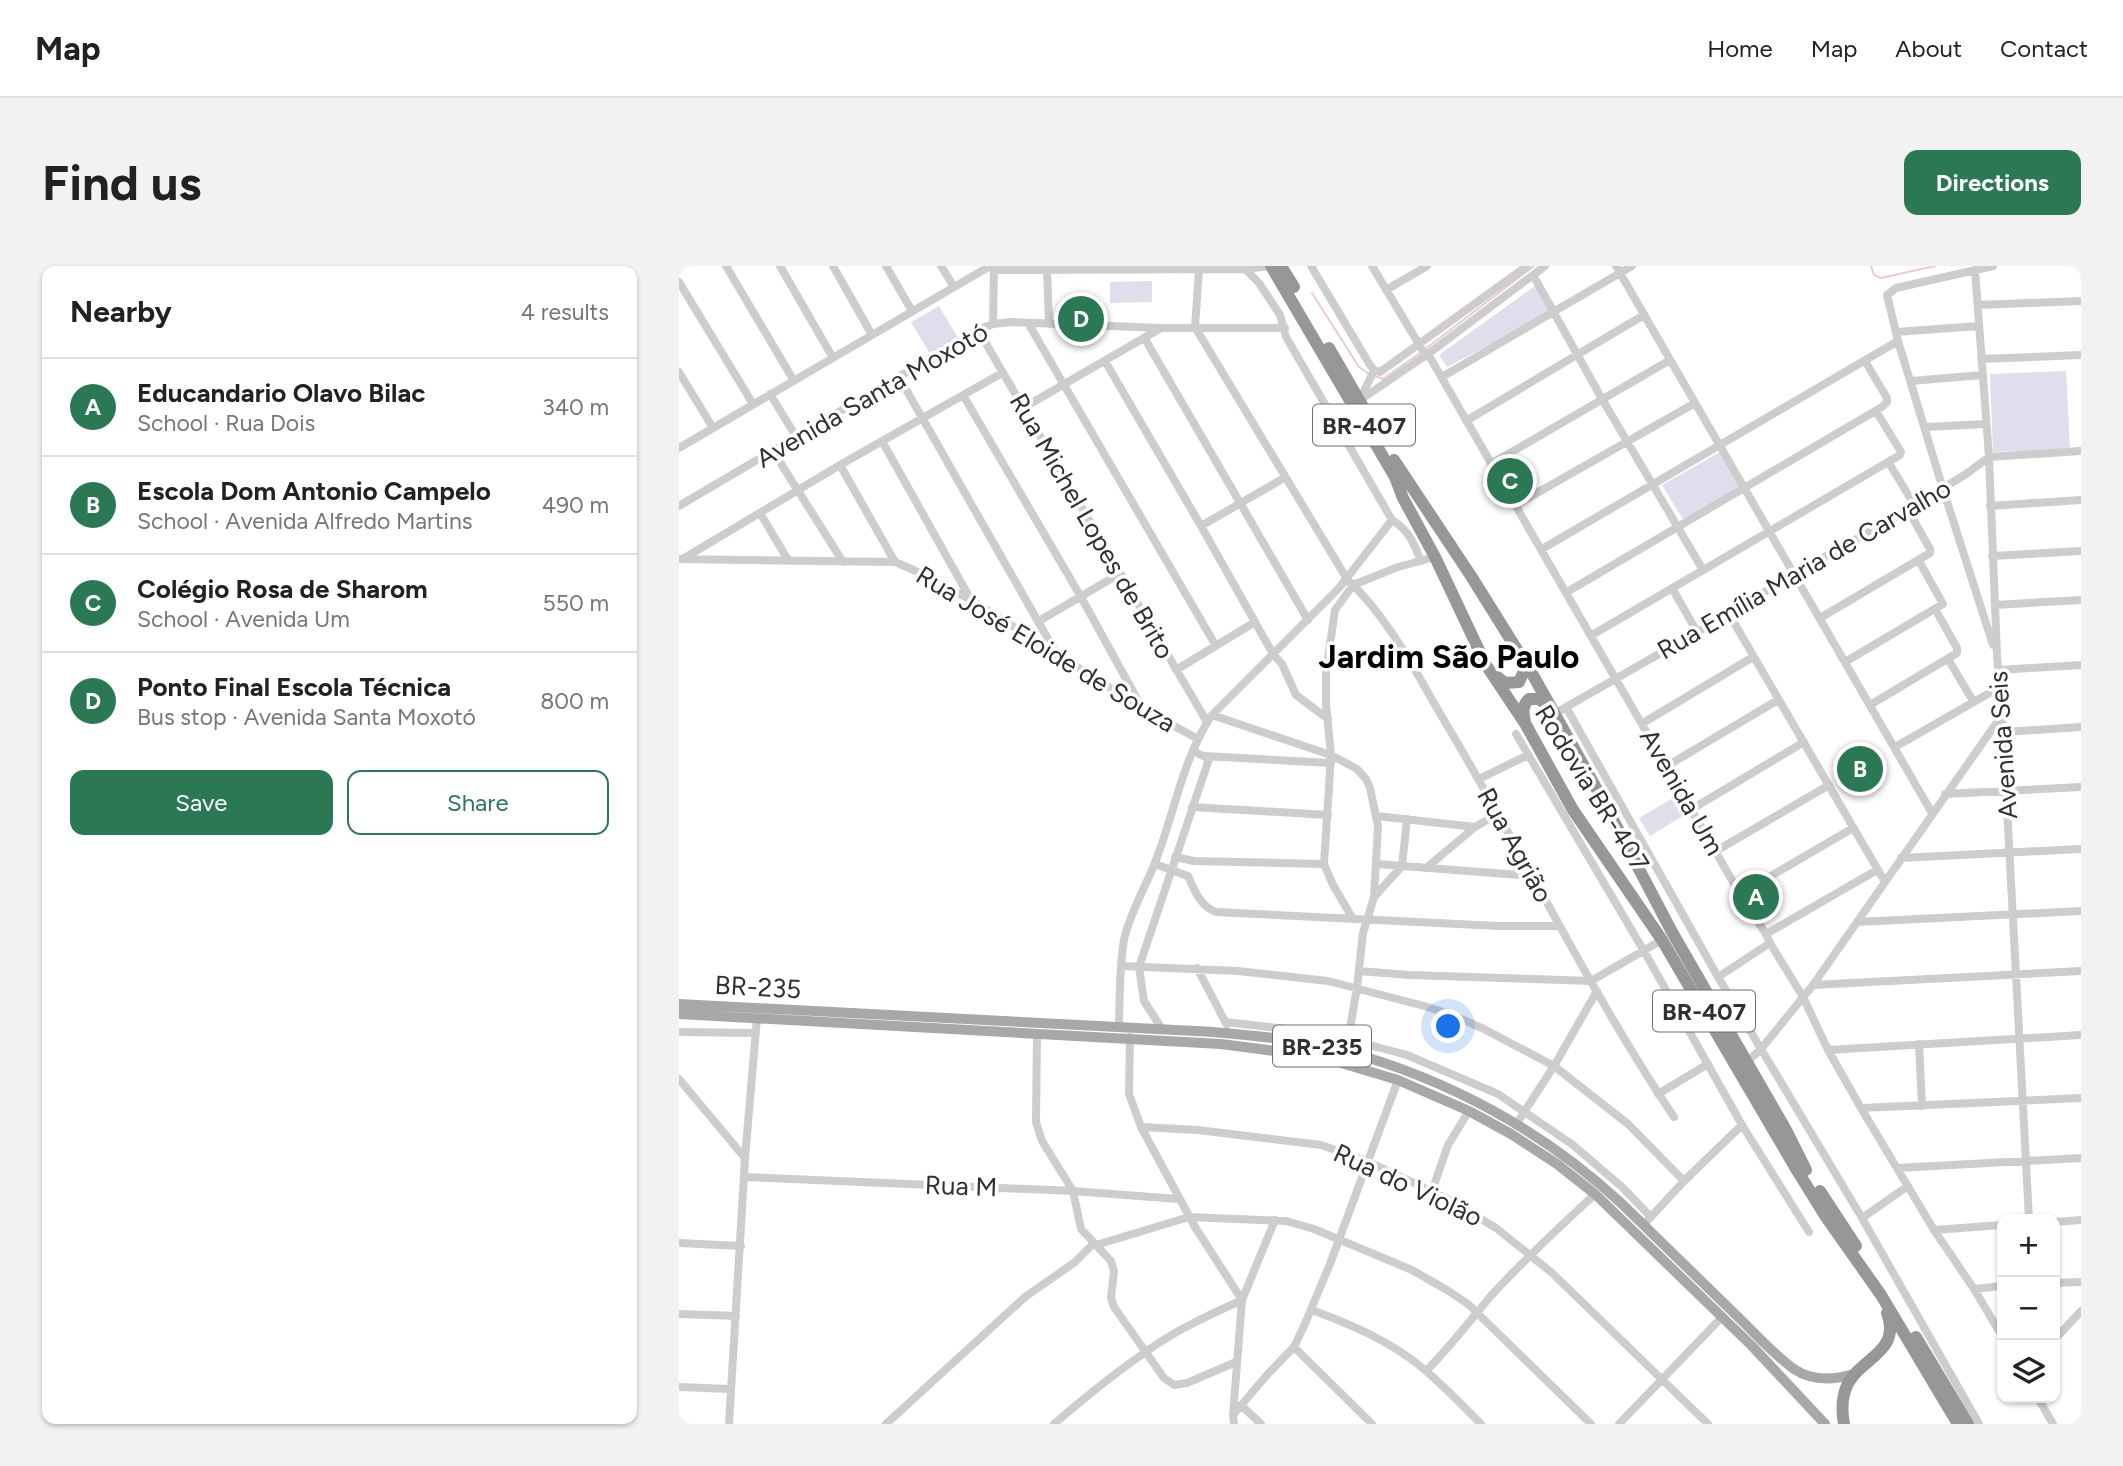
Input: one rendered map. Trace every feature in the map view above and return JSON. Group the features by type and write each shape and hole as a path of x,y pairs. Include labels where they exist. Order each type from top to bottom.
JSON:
{"highway":[{"name":"Rodovia BR-407","path":"1271,266 1395,477 1486,665 1521,729 1662,940 1826,1217 1881,1295 1958,1424"},
{"name":"Rodovia BR-407","path":"1281,266 1411,488 1471,576 1524,661 1559,708 1600,795 1672,932 1746,1063"},
{"path":"1486,665 1501,681 1514,684 1522,679 1524,661"},
{"path":"1521,729 1524,704 1529,699 1538,699 1559,708"},
{"name":"BR-407","path":"1746,1063 1817,1187 1913,1332 1968,1424"},
{"path":"1845,1424 1842,1410 1844,1394 1854,1374 1877,1356 1887,1339 1889,1318 1881,1295"}],"main road":[{"name":"BR-235","path":"679,1004 1119,1025 1231,1033 1322,1051 1469,1111 1536,1150 1595,1194 1777,1371 1825,1424"},
{"name":"BR-235","path":"679,1014 1130,1037 1322,1051 1347,1046 1456,1092 1517,1123 1571,1162 1619,1201 1794,1370 1817,1379 1854,1374"}],"street":[{"path":"726,266 794,381"},
{"path":"780,266 833,358"},
{"path":"833,266 872,335"},
{"path":"886,266 912,311"},
{"path":"941,266 954,287"},
{"path":"679,447 912,311 993,267 1199,269 1271,266"},
{"path":"1311,266 1375,373"},
{"name":"Avenida Um","path":"1372,266 1419,345 1442,377 1740,894 1803,997 1828,1050 1861,1108 1934,1230 1997,1328"},
{"path":"1386,290 1427,266"},
{"path":"1360,400 1375,373 1419,345 1527,266"},
{"path":"1360,400 1427,355 1545,266"},
{"path":"1442,377 1554,312 1618,269 1632,266"},
{"path":"1993,266 1896,288 1887,295 1943,489 1997,655"},
{"path":"993,267 993,324"},
{"path":"1047,268 1049,324"},
{"path":"1243,268 1259,283 1280,316 1286,337 1392,520 1411,536 1420,561"},
{"path":"1195,327 1199,269"},
{"path":"1618,269 1932,813"},
{"name":"Avenida Seis","path":"1975,270 1989,457 1997,655 2014,914 2029,1214"},
{"path":"1533,275 1626,442 1703,570"},
{"path":"679,282 753,404"},
{"path":"1978,305 2081,301"},
{"path":"1466,421 1644,316"},
{"path":"1028,323 1216,646"},
{"name":"Avenida Santa Moxotó","path":"679,506 978,330 993,324 1285,328"},
{"path":"1542,549 1865,361 1897,337 1979,326"},
{"name":"Rua Agrião","path":"1195,327 1350,582 1374,608 1398,644 1479,779 1591,981 1674,1117"},
{"path":"1023,408 1161,328"},
{"name":"Rua Michel Lopes de Brito","path":"978,330 1176,670 1209,718"},
{"path":"1145,339 1308,620"},
{"path":"1981,359 2081,355"},
{"path":"1491,464 1669,360"},
{"path":"1105,361 1273,654 1282,664 1296,695 1328,719"},
{"path":"1567,592 1877,411 1887,402 1887,398 1865,361"},
{"path":"679,372 713,428"},
{"path":"681,559 1002,373"},
{"path":"1911,381 1982,375"},
{"path":"899,377 1056,653"},
{"path":"770,394 797,438"},
{"path":"963,395 1143,709"},
{"path":"1516,505 1695,402"},
{"path":"1592,635 1901,454 1877,411"},
{"path":"1925,427 1986,424"},
{"path":"882,442 971,600"},
{"path":"773,451 843,562"},
{"path":"1989,457 2081,451"},
{"name":"Rua Emília Maria de Carvalho","path":"1559,708 1617,678 1794,573 1911,508 1989,457"},
{"path":"1820,618 1930,553 1889,463"},
{"path":"840,465 895,562"},
{"path":"1201,526 1285,478"},
{"path":"1990,506 2081,500"},
{"path":"760,513 788,560"},
{"path":"1353,919 1332,885 1324,864 1331,759 1326,673 1335,610 1366,552 1392,520"},
{"path":"1992,556 2081,551"},
{"path":"1119,1025 1125,935 1155,863 1193,751 1209,718 1350,582 1435,558"},
{"name":"Rua José Eloide de Souza","path":"681,559 895,562 916,570 971,600 1143,709 1198,739"},
{"path":"1870,705 1958,651 1919,561"},
{"path":"1039,621 1119,574"},
{"path":"1672,588 1697,632"},
{"path":"1995,605 2081,600"},
{"path":"1845,662 1939,607"},
{"path":"1729,614 1885,882"},
{"path":"1176,670 1255,622"},
{"path":"1643,723 1753,657"},
{"path":"1948,659 1973,701"},
{"path":"1999,670 2081,665"},
{"path":"1895,747 2000,687"},
{"path":"1667,766 1778,700"},
{"path":"1559,708 1862,1218 1979,1424"},
{"path":"1746,1063 1761,1049 1813,985 2002,715"},
{"path":"1209,718 1349,763 1366,779 1377,816 1377,864 1374,897 1363,933 1347,1046"},
{"path":"2003,732 2081,727"},
{"path":"1521,729 1528,755 1644,951 1742,1125 1809,1233"},
{"path":"1692,809 1804,742"},
{"path":"1193,751 1207,758 1331,759"},
{"path":"1479,779 1528,755"},
{"path":"1162,1029 1144,1000 1139,967 1207,758"},
{"path":"1716,851 1829,785"},
{"path":"1945,794 2081,787"},
{"path":"1192,807 1328,815"},
{"path":"1426,868 1475,827 1497,814"},
{"path":"1377,816 1475,827"},
{"path":"1374,897 1402,866 1407,819"},
{"path":"1740,894 1853,828"},
{"path":"1901,858 2081,849"},
{"path":"1175,857 1194,860 1324,864"},
{"path":"1155,863 1188,876 1209,909 1216,912 1499,926 1559,926"},
{"path":"1377,864 1532,876"},
{"path":"1766,934 1877,870"},
{"path":"1857,922 2081,911"},
{"path":"1359,971 1591,981 1662,940"},
{"path":"1719,977 1770,943"},
{"path":"1121,966 1197,968 1286,976 1357,987 1457,1017 1484,1028 1554,1066 1628,1124 1684,1181"},
{"path":"1197,968 1231,1033"},
{"path":"1813,985 2081,971"},
{"path":"1517,1123 1597,991"},
{"path":"1681,1017 1710,1021"},
{"path":"729,1424 745,1158 757,1018"},
{"path":"1225,1022 1313,1032 1347,1046 1407,1055 1498,1094 1573,1145 1622,1187 1651,1217"},
{"path":"679,1032 756,1033"},
{"path":"1037,1034 1036,1122 1042,1141 1073,1191 1081,1229 1103,1251 1113,1267 1111,1298 1114,1307 1164,1378 1174,1385 1187,1383 1235,1362"},
{"path":"1828,1050 2081,1035"},
{"path":"1130,1037 1129,1094 1141,1127 1178,1199 1242,1300"},
{"path":"1919,1044 1922,1106"},
{"path":"1658,1094 1708,1064"},
{"path":"679,1079 745,1158"},
{"path":"1234,1420 1241,1405 1294,1346 1312,1310 1398,1080"},
{"path":"1861,1108 2081,1098"},
{"path":"1432,1191 1448,1145 1469,1111"},
{"path":"1643,1225 1742,1125"},
{"name":"Rua do Violão","path":"1141,1127 1198,1130 1321,1144 1367,1161 1432,1191 1496,1228 1530,1254 1590,1308 1708,1424"},
{"path":"1897,1168 2081,1158"},
{"name":"Rua M","path":"744,1177 1073,1191 1178,1199"},
{"path":"1862,1218 1908,1186"},
{"path":"1426,1371 1530,1254 1595,1194"},
{"path":"886,1424 1025,1297 1075,1262 1095,1244 1189,1217 1275,1220 1298,1224 1412,1270 1478,1312 1591,1424"},
{"path":"1234,1420 1235,1362 1242,1300 1275,1220"},
{"path":"2060,1222 2081,1220"},
{"path":"1934,1230 1997,1226"},
{"path":"679,1243 741,1246"},
{"path":"2060,1283 2081,1282"},
{"path":"1974,1289 1997,1287"},
{"path":"1054,1424 1145,1352 1184,1328 1242,1300"},
{"path":"1312,1310 1380,1340 1426,1371 1481,1424"},
{"path":"2060,1334 2081,1311"},
{"path":"679,1314 736,1316"},
{"path":"1619,1424 1722,1317"},
{"path":"1294,1346 1372,1424"},
{"path":"679,1387 730,1390"},
{"path":"2041,1403 2053,1424"},
{"path":"1241,1405 1261,1424"}],"shaded area":[{"path":"1152,281 1152,302 1110,303 1110,282"},
{"path":"1535,286 1550,313 1447,367 1439,355"},
{"path":"939,306 960,341 932,357 911,322"},
{"path":"2066,371 2070,449 1993,452 1990,374"},
{"path":"1722,451 1743,486 1684,521 1662,485"},
{"path":"1673,798 1683,816 1650,836 1639,818"}],"waterway":[{"path":"1424,350 1534,266"},
{"path":"1871,266 1874,275 1881,278 1935,266"},
{"path":"1312,293 1359,367 1369,374"},
{"path":"1374,376 1383,379 1420,353"}],"place":[{"name":"Ponto Final Escola Técnica","path":"1081,319"},
{"name":"Colégio Rosa de Sharom","path":"1510,481"},
{"name":"Escola Dom Antonio Campelo","path":"1860,769"},
{"name":"Educandario Olavo Bilac","path":"1756,897"}],"district":[{"name":"Jardim São Paulo","path":"1449,656"}]}
